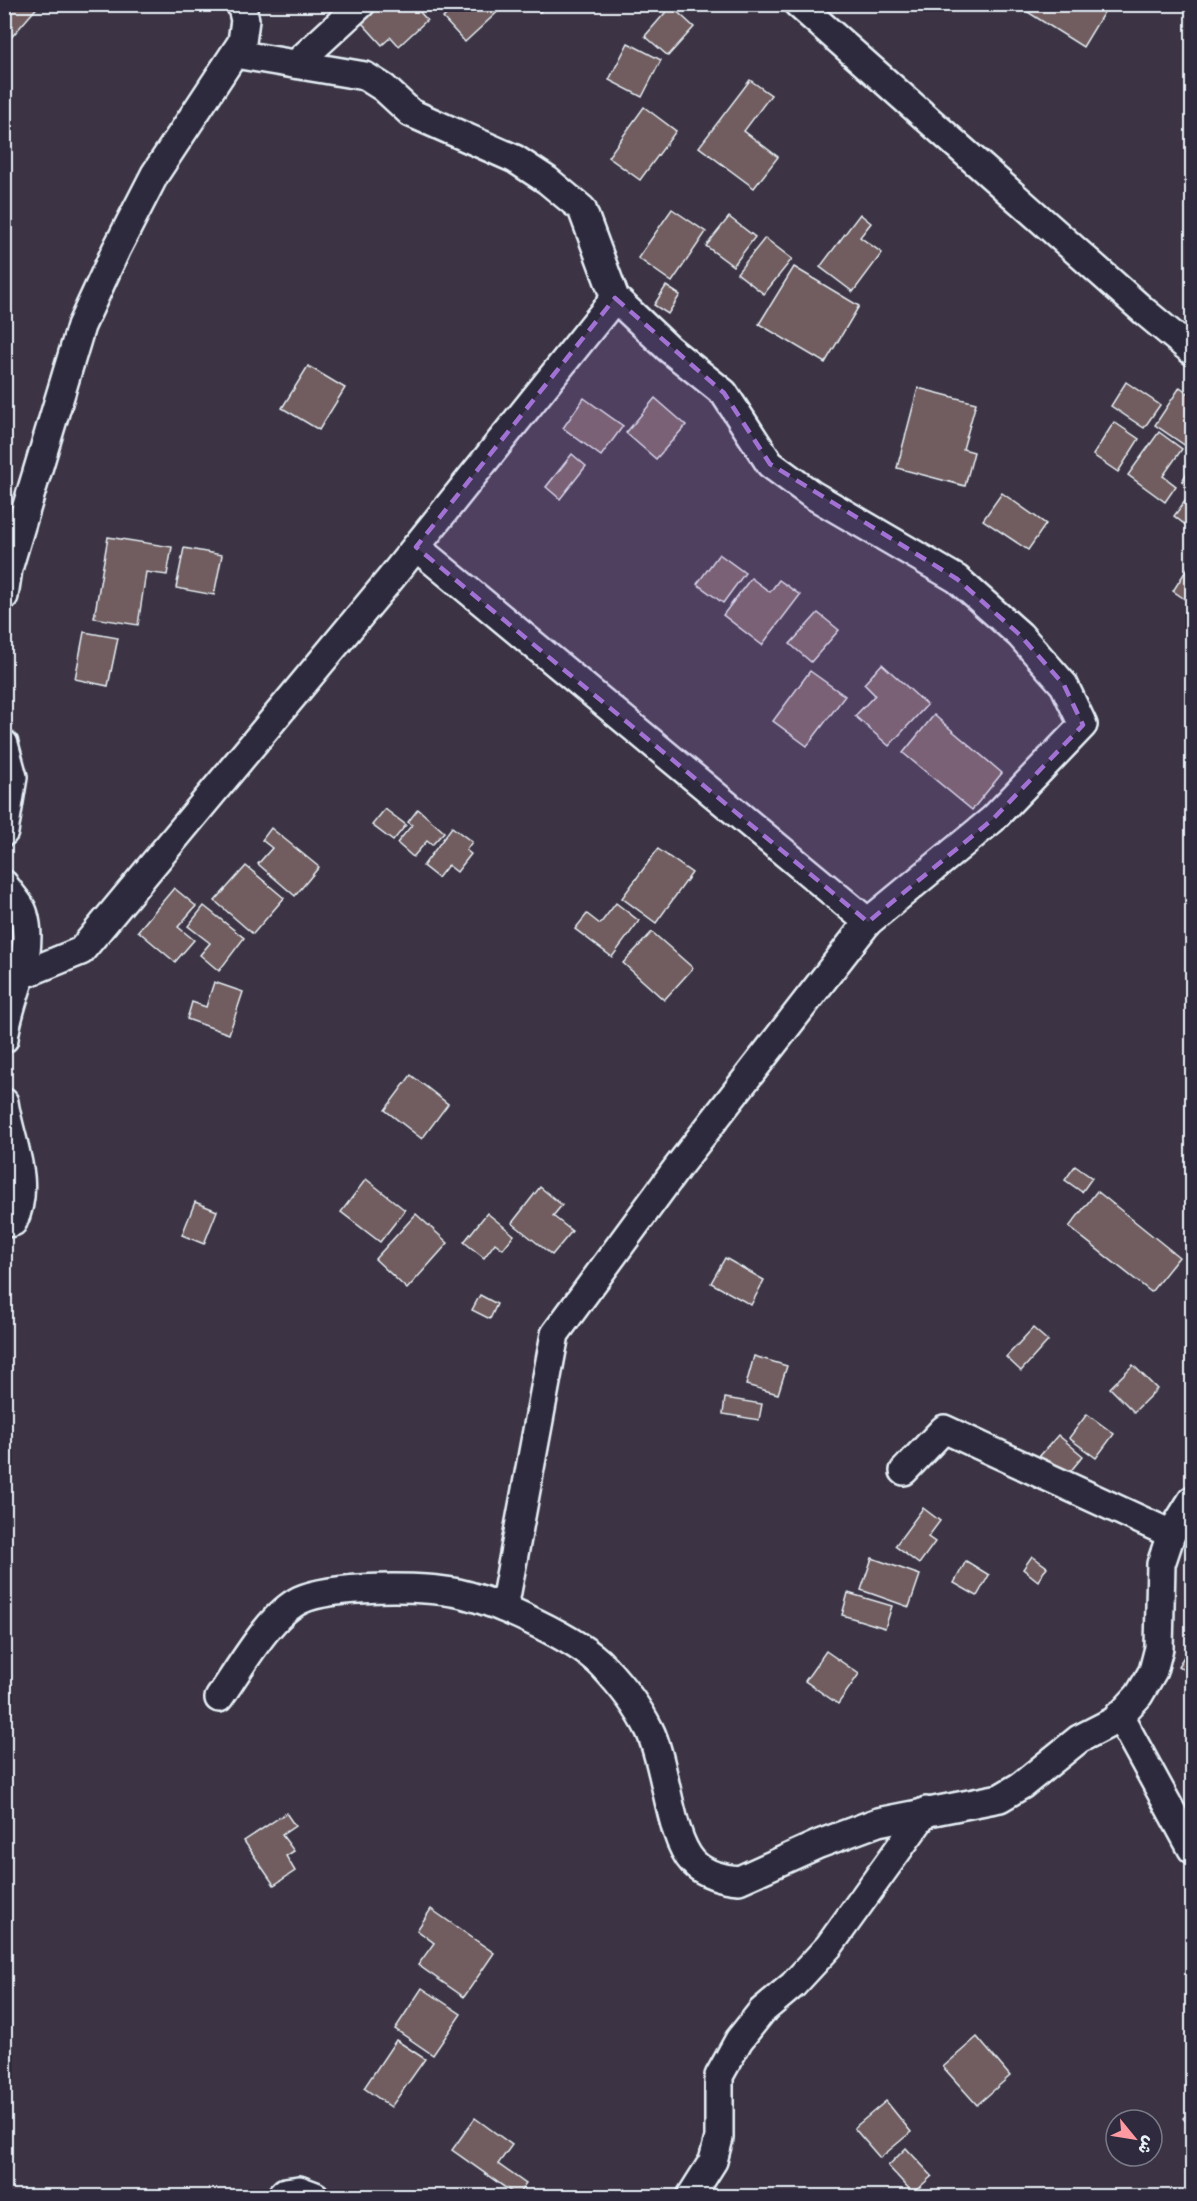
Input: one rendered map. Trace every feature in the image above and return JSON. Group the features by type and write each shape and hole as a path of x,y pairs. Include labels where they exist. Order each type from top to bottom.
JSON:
{"street":[{"path":"4,596 8,569 81,326 155,174 242,42 245,20 241,4"},
{"path":"296,64 361,4"},
{"path":"798,4 1192,351"},
{"path":"235,54 365,76 384,88 411,113 515,159 547,180 582,209 615,298 669,349 724,393 770,464 812,494 957,579 1020,635 1064,686 1083,725 993,819 868,922 677,1168 555,1334 504,1608"},
{"path":"22,975 81,951 416,547 615,298"},
{"path":"416,547 868,922"},
{"path":"4,744 13,777 4,832"},
{"path":"4,884 24,914 26,936 22,975 4,1039"},
{"path":"4,1102 21,1171 19,1210 13,1222 4,1223"},
{"path":"904,1472 944,1429 1171,1534"},
{"path":"219,1698 274,1622 299,1600 341,1589 398,1590 457,1593 504,1608 558,1635 602,1665 650,1730 683,1845 694,1863 726,1879 739,1880 878,1822 1000,1798 1022,1785 1079,1739 1119,1716 1139,1695 1153,1671 1159,1648 1161,1564 1171,1534 1192,1500"},
{"path":"1119,1716 1192,1849"},
{"path":"690,2196 713,2161 719,2138 719,2076 739,2040 762,2011 794,1984 829,1946 926,1811"},
{"path":"280,2196 285,2192 299,2190 315,2196"}],"highlighted area":[{"path":"615,298 724,393 770,464 957,579 1020,635 1064,685 1083,725 993,819 868,922 416,547"}],"building":[{"path":"5,4 40,4 9,40 4,36"},
{"path":"383,4 413,4 427,20 399,46 391,37 382,45 362,23"},
{"path":"457,4 505,5 465,42 443,18"},
{"path":"532,4 546,4 540,12"},
{"path":"1015,4 1109,4 1083,47"},
{"path":"671,6 694,27 668,56 645,36"},
{"path":"628,43 661,60 642,97 609,80"},
{"path":"750,80 771,95 744,131 778,157 754,188 699,147"},
{"path":"644,107 676,131 640,180 608,157"},
{"path":"672,209 706,232 672,282 638,258"},
{"path":"860,214 871,223 860,237 882,253 853,292 820,267"},
{"path":"729,217 755,237 733,266 706,246"},
{"path":"765,238 792,259 764,294 737,273"},
{"path":"794,267 859,306 825,363 759,324"},
{"path":"666,286 680,295 668,314 654,305"},
{"path":"308,366 345,388 319,430 282,408"},
{"path":"1126,382 1160,405 1144,428 1111,406"},
{"path":"1180,387 1192,396 1192,450 1155,425"},
{"path":"918,388 976,403 963,449 974,452 965,486 897,468"},
{"path":"584,398 623,426 601,456 563,428"},
{"path":"655,398 686,425 656,459 626,433"},
{"path":"1114,422 1139,439 1118,472 1093,455"},
{"path":"1159,432 1182,449 1163,476 1176,486 1165,502 1128,475"},
{"path":"572,454 586,466 560,499 546,487"},
{"path":"1192,464 1192,489 1182,481"},
{"path":"1002,493 1046,524 1028,550 983,520"},
{"path":"1192,494 1192,530 1174,516"},
{"path":"108,537 172,547 167,575 146,572 138,625 94,618"},
{"path":"184,548 222,555 214,595 176,588"},
{"path":"719,554 745,573 723,603 697,584"},
{"path":"1192,561 1192,604 1173,591"},
{"path":"751,578 770,592 779,580 800,595 762,645 723,615"},
{"path":"818,613 839,630 811,662 790,644"},
{"path":"84,632 118,638 108,686 75,679"},
{"path":"882,664 927,705 889,746 855,716 875,695 864,684"},
{"path":"810,671 845,696 807,746 773,721"},
{"path":"934,715 1002,773 972,810 903,753"},
{"path":"385,809 406,825 393,841 372,825"},
{"path":"418,809 444,832 432,845 427,841 413,857 397,843 412,825 408,822"},
{"path":"452,827 472,842 466,850 471,854 457,872 448,865 438,878 423,866"},
{"path":"271,828 319,867 295,896 258,864 272,848 262,840"},
{"path":"658,849 692,873 656,923 622,898"},
{"path":"246,866 284,898 253,934 215,901"},
{"path":"174,888 196,906 178,927 194,940 175,962 138,931"},
{"path":"616,903 639,921 612,957 575,929 587,914 600,924"},
{"path":"204,906 244,938 219,971 200,955 210,943 188,926"},
{"path":"652,932 693,968 664,1000 623,963"},
{"path":"214,982 243,992 229,1034 187,1019 192,1002 206,1007"},
{"path":"411,1075 448,1104 422,1139 385,1110"},
{"path":"1075,1166 1092,1178 1082,1192 1065,1180"},
{"path":"366,1179 405,1210 380,1242 341,1212"},
{"path":"540,1187 562,1205 553,1216 572,1231 552,1255 512,1223"},
{"path":"1097,1191 1179,1257 1151,1292 1069,1227"},
{"path":"195,1202 217,1211 204,1244 182,1235"},
{"path":"487,1213 514,1235 503,1249 495,1243 484,1258 464,1242"},
{"path":"416,1214 448,1243 407,1289 375,1259"},
{"path":"725,1258 764,1280 751,1305 711,1283"},
{"path":"480,1295 497,1304 490,1319 472,1310"},
{"path":"1033,1328 1048,1341 1021,1371 1006,1357"},
{"path":"754,1356 787,1366 778,1394 746,1385"},
{"path":"1133,1365 1157,1389 1134,1412 1110,1388"},
{"path":"725,1398 762,1404 759,1420 723,1414"},
{"path":"1087,1414 1114,1434 1096,1458 1069,1438"},
{"path":"1058,1435 1083,1456 1064,1479 1039,1457"},
{"path":"923,1508 940,1521 928,1537 935,1542 919,1564 895,1546"},
{"path":"1032,1556 1047,1567 1038,1581 1023,1569"},
{"path":"872,1558 920,1575 909,1607 861,1590"},
{"path":"966,1561 989,1575 977,1596 954,1583"},
{"path":"848,1593 892,1606 885,1628 842,1615"},
{"path":"1192,1644 1192,1675 1178,1666"},
{"path":"826,1651 859,1674 838,1704 805,1681"},
{"path":"286,1813 295,1826 282,1835 294,1851 286,1856 295,1871 274,1885 244,1841"},
{"path":"431,1909 494,1953 464,1997 418,1965 434,1943 417,1930"},
{"path":"422,1988 461,2014 433,2055 395,2029"},
{"path":"977,2037 1010,2076 977,2105 943,2067"},
{"path":"396,2040 425,2059 391,2107 364,2088"},
{"path":"886,2101 911,2132 880,2158 854,2128"},
{"path":"1192,2110 1192,2129 1183,2118"},
{"path":"475,2118 512,2145 498,2164 526,2184 517,2196 452,2150"},
{"path":"906,2148 932,2176 913,2193 888,2166"}]}
